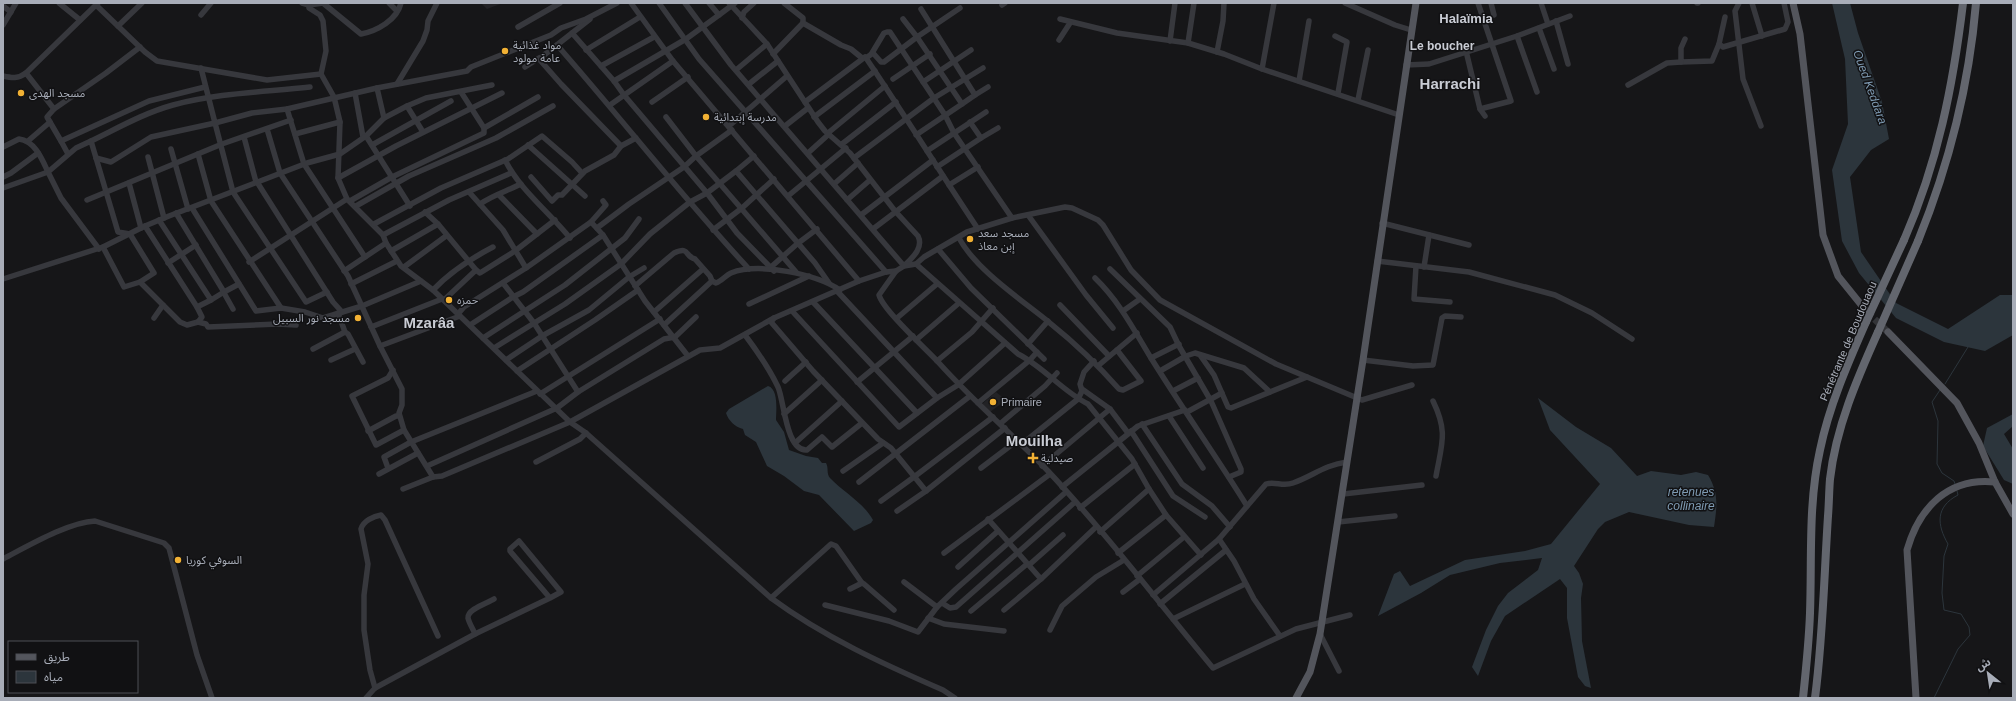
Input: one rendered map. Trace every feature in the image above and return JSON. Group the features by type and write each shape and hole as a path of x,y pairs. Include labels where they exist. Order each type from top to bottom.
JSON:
{"highway":[{"name":"Pénétrante de Boudouaou","path":"1803,698 1810,620 1810,550 1820,451 1834,400 1866,322 1904,240 1934,160 1953,76 1964,3"},
{"path":"1815,698 1822,643 1825,550 1831,473 1847,405 1918,241 1943,174 1951,146 1968,67 1976,3"}],"main road":[{"path":"1296,698 1310,672 1320,634 1363,360 1382,223 1416,3"},
{"path":"1793,3 1800,34 1823,235 1838,276 1867,312"},
{"path":"1888,332 1957,403 1979,442 1995,482 2013,514"},
{"path":"1916,698 1907,550 1912,531 1922,514 1941,496 1972,482 1995,482"}],"street":[{"path":"3,25 16,3"},
{"path":"59,3 80,20"},
{"path":"118,26 142,3"},
{"path":"201,15 211,3"},
{"path":"302,3 308,5 318,3 327,6 361,34 373,32 382,26 397,11 401,3"},
{"path":"390,3 397,11"},
{"path":"397,84 423,41 427,30 428,21 436,3"},
{"path":"518,27 560,3"},
{"path":"96,158 111,162 152,137 252,113 287,109 377,88 467,70 471,67 551,35 561,28 596,14 617,3"},
{"path":"631,3 654,37 673,61 817,229 859,281"},
{"path":"659,3 699,59 886,272"},
{"path":"684,3 736,70 904,266"},
{"path":"709,3 719,15"},
{"path":"742,18 744,12 754,3"},
{"path":"784,3 803,18 803,23"},
{"path":"1170,41 1175,3"},
{"path":"1188,43 1194,3"},
{"path":"1217,52 1223,21 1224,3"},
{"path":"1262,69 1274,3"},
{"path":"1478,3 1511,101 1480,109"},
{"path":"1491,3 1494,15"},
{"path":"1541,3 1548,24"},
{"path":"1752,3 1762,36"},
{"path":"1719,44 1723,47 1782,30 1788,26 1784,3"},
{"path":"3,76 13,78 21,77 26,74 97,4 140,47 157,61 172,65 201,68 267,80 321,74"},
{"path":"614,81 686,39 732,4 742,18 767,44 814,117 829,134 844,146 895,211 920,240 917,252 904,266 896,271 879,295 914,338 958,385 1003,425 1062,487 1212,668 1280,636 1322,621 1350,615"},
{"path":"1349,4 1395,25 1411,30"},
{"path":"1737,4 1735,11 1737,43 1746,89 1761,126"},
{"path":"308,5 309,8 320,15 324,27 326,51 321,74 334,98 340,122 338,178 348,200 356,206 383,235 397,262 443,299 570,422 586,432 772,598 788,610 849,647 943,690 955,698"},
{"path":"3,6 11,12"},
{"path":"872,53 875,54 882,62 960,8"},
{"path":"921,9 975,95"},
{"path":"525,67 557,45 596,14"},
{"path":"1406,65 1429,64 1491,43 1517,36 1570,16"},
{"path":"586,50 640,17"},
{"path":"1628,84 1668,63 1712,61 1719,44 1725,17"},
{"path":"904,19 930,54 962,104"},
{"path":"1060,19 1117,33 1188,43 1399,115"},
{"path":"1299,81 1309,20"},
{"path":"1556,21 1568,64"},
{"path":"1059,40 1070,22"},
{"path":"773,54 803,23"},
{"path":"803,23 864,57 896,102 978,229"},
{"path":"1539,28 1554,69"},
{"path":"785,126 807,105 864,57 872,53 887,32 894,36 945,115 954,133 1012,218"},
{"path":"572,33 614,81 624,96 707,193 728,220 772,269"},
{"path":"1335,36 1347,42 1338,94"},
{"path":"1517,36 1537,92"},
{"path":"601,66 654,37"},
{"path":"1681,62 1681,48 1686,39"},
{"path":"736,70 767,44"},
{"path":"557,45 610,105 668,178 749,269"},
{"path":"68,154 48,116 54,109 106,73 140,47"},
{"path":"923,82 971,50"},
{"path":"1358,100 1368,50"},
{"path":"1466,51 1480,109 1485,116"},
{"path":"893,79 930,54"},
{"path":"539,58 561,84 621,146"},
{"path":"610,105 673,61"},
{"path":"749,84 778,61"},
{"path":"201,68 207,98 222,144 233,192 302,298 306,302 327,292"},
{"path":"834,184 856,160 906,118 951,86 982,68"},
{"path":"814,117 875,71"},
{"path":"26,74 54,109"},
{"path":"597,228 629,204 684,167 730,128 746,111 762,99 787,76"},
{"path":"652,102 688,77"},
{"path":"3,279 101,248 143,227 176,213 304,164 340,154 364,136 384,118 426,98 492,86"},
{"path":"808,153 885,86"},
{"path":"916,135 988,86"},
{"path":"61,141 149,101 205,87"},
{"path":"3,188 48,172 76,148 140,117 172,105 207,98 310,87"},
{"path":"377,88 384,118"},
{"path":"249,262 291,236 332,207 484,133 484,128 471,110 461,92"},
{"path":"355,93 364,136 372,145 410,206"},
{"path":"338,178 423,132 471,110 502,93"},
{"path":"484,128 538,97"},
{"path":"372,145 451,101"},
{"path":"788,196 822,169 844,146 896,102"},
{"path":"407,106 423,132"},
{"path":"356,206 397,185 409,176 496,138 553,106"},
{"path":"287,109 304,164 365,257"},
{"path":"927,151 986,112"},
{"path":"666,117 696,156 720,182 796,272"},
{"path":"87,200 222,144 291,120"},
{"path":"28,141 50,122"},
{"path":"295,134 340,122"},
{"path":"970,122 981,138"},
{"path":"937,167 998,128"},
{"path":"267,129 280,173 344,271 393,370 402,389 402,405 399,416 404,430 433,477"},
{"path":"374,224 441,188 505,160 542,136 572,162 582,174"},
{"path":"244,137 256,182 340,312 345,332 363,362"},
{"path":"531,177 552,200 558,195 562,195 582,174 614,156 621,146 636,138"},
{"path":"3,147 19,139 28,141 38,152 61,198 101,248 124,287 140,282 154,273 130,234 118,232 91,141"},
{"path":"528,144 586,196"},
{"path":"171,149 190,208 256,311 281,308 305,312 323,318 362,306 421,281"},
{"path":"3,177 11,173 38,152"},
{"path":"198,154 210,201 249,262 281,308"},
{"path":"494,348 565,304 621,264 650,234 690,202 707,193 754,156"},
{"path":"148,158 161,219 181,255 211,300"},
{"path":"505,160 511,173 570,238"},
{"path":"861,215 933,160"},
{"path":"949,185 978,167"},
{"path":"736,171 797,244 815,263 829,283 839,291 937,398"},
{"path":"383,235 425,212 511,173"},
{"path":"873,230 895,211 943,176"},
{"path":"713,230 728,220 774,179"},
{"path":"847,200 870,180"},
{"path":"129,183 143,227 202,317 198,322"},
{"path":"480,204 493,195 499,195 521,184"},
{"path":"469,192 503,230 526,268"},
{"path":"499,195 537,234"},
{"path":"380,346 459,315 464,307 526,268 591,222 606,205 603,201"},
{"path":"904,266 916,264 924,257 968,232 1012,218 1065,207 1072,208 1098,220 1103,225 1131,270 1160,300 1276,364 1362,400 1412,384"},
{"path":"425,212 438,224 476,272"},
{"path":"176,213 233,309"},
{"path":"1028,215 1086,295 1113,328"},
{"path":"483,338 565,285 612,250 625,238 639,219"},
{"path":"371,327 443,299 476,272 515,251 555,220"},
{"path":"591,222 603,235 636,288 675,337 688,356"},
{"path":"1382,223 1469,245"},
{"path":"391,251 438,224"},
{"path":"772,269 797,244 817,229"},
{"path":"470,325 523,292 603,235"},
{"path":"1424,267 1428,235"},
{"path":"404,267 446,236"},
{"path":"958,238 971,256 996,279 1048,321 1096,363 1120,390 1123,390 1141,382 1117,350"},
{"path":"344,271 386,243"},
{"path":"168,263 196,245"},
{"path":"433,290 446,276 468,260 493,248"},
{"path":"938,249 957,274 978,296 993,308 1044,359"},
{"path":"518,371 596,320 636,288 674,253 682,250 686,251 692,258 695,259 716,284 722,281 730,273 749,269 772,269 796,272 829,283"},
{"path":"1377,261 1480,274 1555,295 1592,313 1632,339"},
{"path":"351,284 397,262"},
{"path":"916,264 1018,354 1055,375 1078,399 1088,404 1119,440 1166,515 1201,555"},
{"path":"1416,266 1414,299 1450,302"},
{"path":"506,360 542,336 589,310 629,277 644,268"},
{"path":"1110,268 1140,299 1168,324 1210,400 1242,469 1241,472 1229,477"},
{"path":"654,312 703,269"},
{"path":"403,489 433,477 442,476 570,422 700,350 720,348 774,318 859,281 886,272 896,271"},
{"path":"749,304 809,276"},
{"path":"1095,278 1104,286 1123,311 1151,358 1247,506"},
{"path":"664,325 712,281"},
{"path":"140,282 180,322 187,325 198,322 206,324 208,327 278,324 296,325"},
{"path":"503,282 534,323 578,392"},
{"path":"196,307 239,284"},
{"path":"897,318 938,284"},
{"path":"296,297 302,298"},
{"path":"1123,311 1140,299"},
{"path":"813,302 917,413"},
{"path":"857,382 894,351 914,338 959,302"},
{"path":"154,318 164,305"},
{"path":"1060,305 1109,356"},
{"path":"937,361 972,332 993,308"},
{"path":"792,311 897,427 902,426 937,398 958,385 1005,343"},
{"path":"1363,360 1413,366 1433,365 1442,318 1445,316 1461,317"},
{"path":"427,466 557,408 578,392 664,339 675,337 696,317"},
{"path":"774,318 772,322 774,326 822,380 862,423 895,455 926,490"},
{"path":"388,468 384,457 411,442 539,393 568,378 660,319"},
{"path":"1028,344 1048,321"},
{"path":"313,349 345,332"},
{"path":"1137,333 1109,356 1084,372 1083,380 1080,384 1082,390 1110,409 1129,432 1173,496 1205,517"},
{"path":"744,335 760,356 778,387 786,425 795,443 804,451 822,437 832,447 862,423"},
{"path":"1151,358 1179,344"},
{"path":"331,360 355,349"},
{"path":"978,404 1030,360 1037,352"},
{"path":"1160,371 1193,353 1244,368 1270,392"},
{"path":"1200,355 1214,375 1230,408 1306,377"},
{"path":"785,381 806,362"},
{"path":"393,370 388,378 352,396 376,445 404,430"},
{"path":"897,511 926,490 1003,425 1055,375"},
{"path":"1173,391 1198,378"},
{"path":"784,414 822,380"},
{"path":"981,468 1020,442 1078,399 1082,390"},
{"path":"1062,487 1129,432 1142,424 1186,411 1222,393"},
{"path":"859,482 970,396"},
{"path":"795,443 842,401"},
{"path":"1433,401 1443,426 1442,444 1436,476"},
{"path":"1042,466 1110,409"},
{"path":"368,430 396,416 399,416"},
{"path":"880,501 914,477 993,416"},
{"path":"1169,416 1203,468"},
{"path":"1142,424 1182,484 1212,506 1230,527"},
{"path":"536,462 580,439 586,432"},
{"path":"843,471 883,443"},
{"path":"379,474 418,453"},
{"path":"1153,595 1219,539 1266,484 1273,482 1292,484 1332,464 1347,462"},
{"path":"1080,508 1135,464"},
{"path":"944,553 1050,474"},
{"path":"1342,494 1422,485"},
{"path":"1004,610 1098,529 1149,489"},
{"path":"825,605 889,621 916,632 920,630 939,605 1008,542 1066,492"},
{"path":"904,582 939,605 950,608 956,607 1075,502"},
{"path":"375,688 370,670 364,630 364,595 368,564 361,529 365,522 382,515 438,636"},
{"path":"1118,553 1166,515"},
{"path":"1338,522 1395,516"},
{"path":"988,519 1041,579"},
{"path":"3,559 50,535 88,521 96,521 164,543 169,548 197,654 212,698"},
{"path":"958,567 998,531"},
{"path":"971,611 1063,535"},
{"path":"1122,592 1184,536"},
{"path":"1219,539 1245,584 1280,636"},
{"path":"366,698 375,688 475,634 550,598 562,591 519,541 510,549 510,551 550,598"},
{"path":"772,598 831,544 836,546 862,583 894,610"},
{"path":"1160,604 1226,550"},
{"path":"1050,630 1062,606 1096,577 1124,560"},
{"path":"850,589 862,583"},
{"path":"1172,619 1245,584"},
{"path":"475,634 468,618 469,615 473,610 494,599"},
{"path":"928,618 944,624 1004,632"},
{"path":"1320,634 1339,671"}],"shaded area":[{"path":"481,3 503,3 487,9"},
{"name":"Primaire","path":"996,392 1006,400 990,412 982,404"}],"water":[{"name":"Oued Keddara","path":"1832,3 1850,3 1858,33 1882,102 1889,139 1871,150 1850,177 1861,252 1896,303 1948,329 2000,295 2013,295 2013,335 1985,351 1944,342 1896,318 1859,273 1842,241 1832,170 1848,124 1845,59"},
{"path":"768,386 774,391 776,401 776,420 784,432 789,450 806,456 818,458 822,463 826,463 830,478 864,508 873,520 871,523 854,531 819,495 804,491 784,476 767,466 756,442 745,435 743,429 737,427 730,421 726,413 729,409"},
{"name":"retenues collinaire","path":"1538,398 1576,427 1611,448 1637,476 1651,471 1681,475 1696,472 1708,475 1716,494 1714,527 1689,525 1629,512 1605,522 1598,529 1574,566 1579,573 1583,584 1581,598 1582,641 1591,688 1585,686 1578,677 1567,618 1567,588 1560,579 1505,616 1491,641 1478,676 1472,667 1486,630 1498,606 1508,593 1538,570 1542,558 1500,563 1450,575 1421,593 1378,616 1394,574 1400,571 1410,586 1465,560 1525,551 1551,544 1600,484 1550,430"},
{"path":"2013,414 2013,426 2004,434 2013,449 2013,484 2004,480 1983,446 1987,428"}],"waterway":[{"path":"1945,384 1968,347"},
{"path":"1940,390 1932,402 1938,421 1937,464 1942,473 1954,481 1955,484"},
{"path":"1934,698 1958,649 1970,635 1969,627 1961,614 1944,610 1942,593 1944,556 1948,544 1944,537 1940,517 1945,505 1958,495 1957,491"}],"tunnel":[{"path":"1867,312 1888,332"}],"place":[{"name":"مواد غذائية عامة مولود","path":"505,51"},
{"name":"مسجد الهدى","path":"21,93"},
{"name":"مدرسة إبتدائية","path":"706,117"},
{"name":"مسجد سعد إبن معاذ","path":"970,239"},
{"name":"حمزه","path":"449,300"},
{"name":"مسجد نور السبيل","path":"358,318"},
{"name":"Primaire","path":"993,402"},
{"name":"صيدلية","path":"1033,458"},
{"name":"السوفي كوريا","path":"178,560"}],"district":[{"name":"Halaïmia","path":"1466,18"},
{"name":"Le boucher","path":"1442,46"},
{"name":"Harrachi","path":"1450,83"},
{"name":"Mzarâa","path":"429,322"},
{"name":"Mouilha","path":"1034,440"}]}
